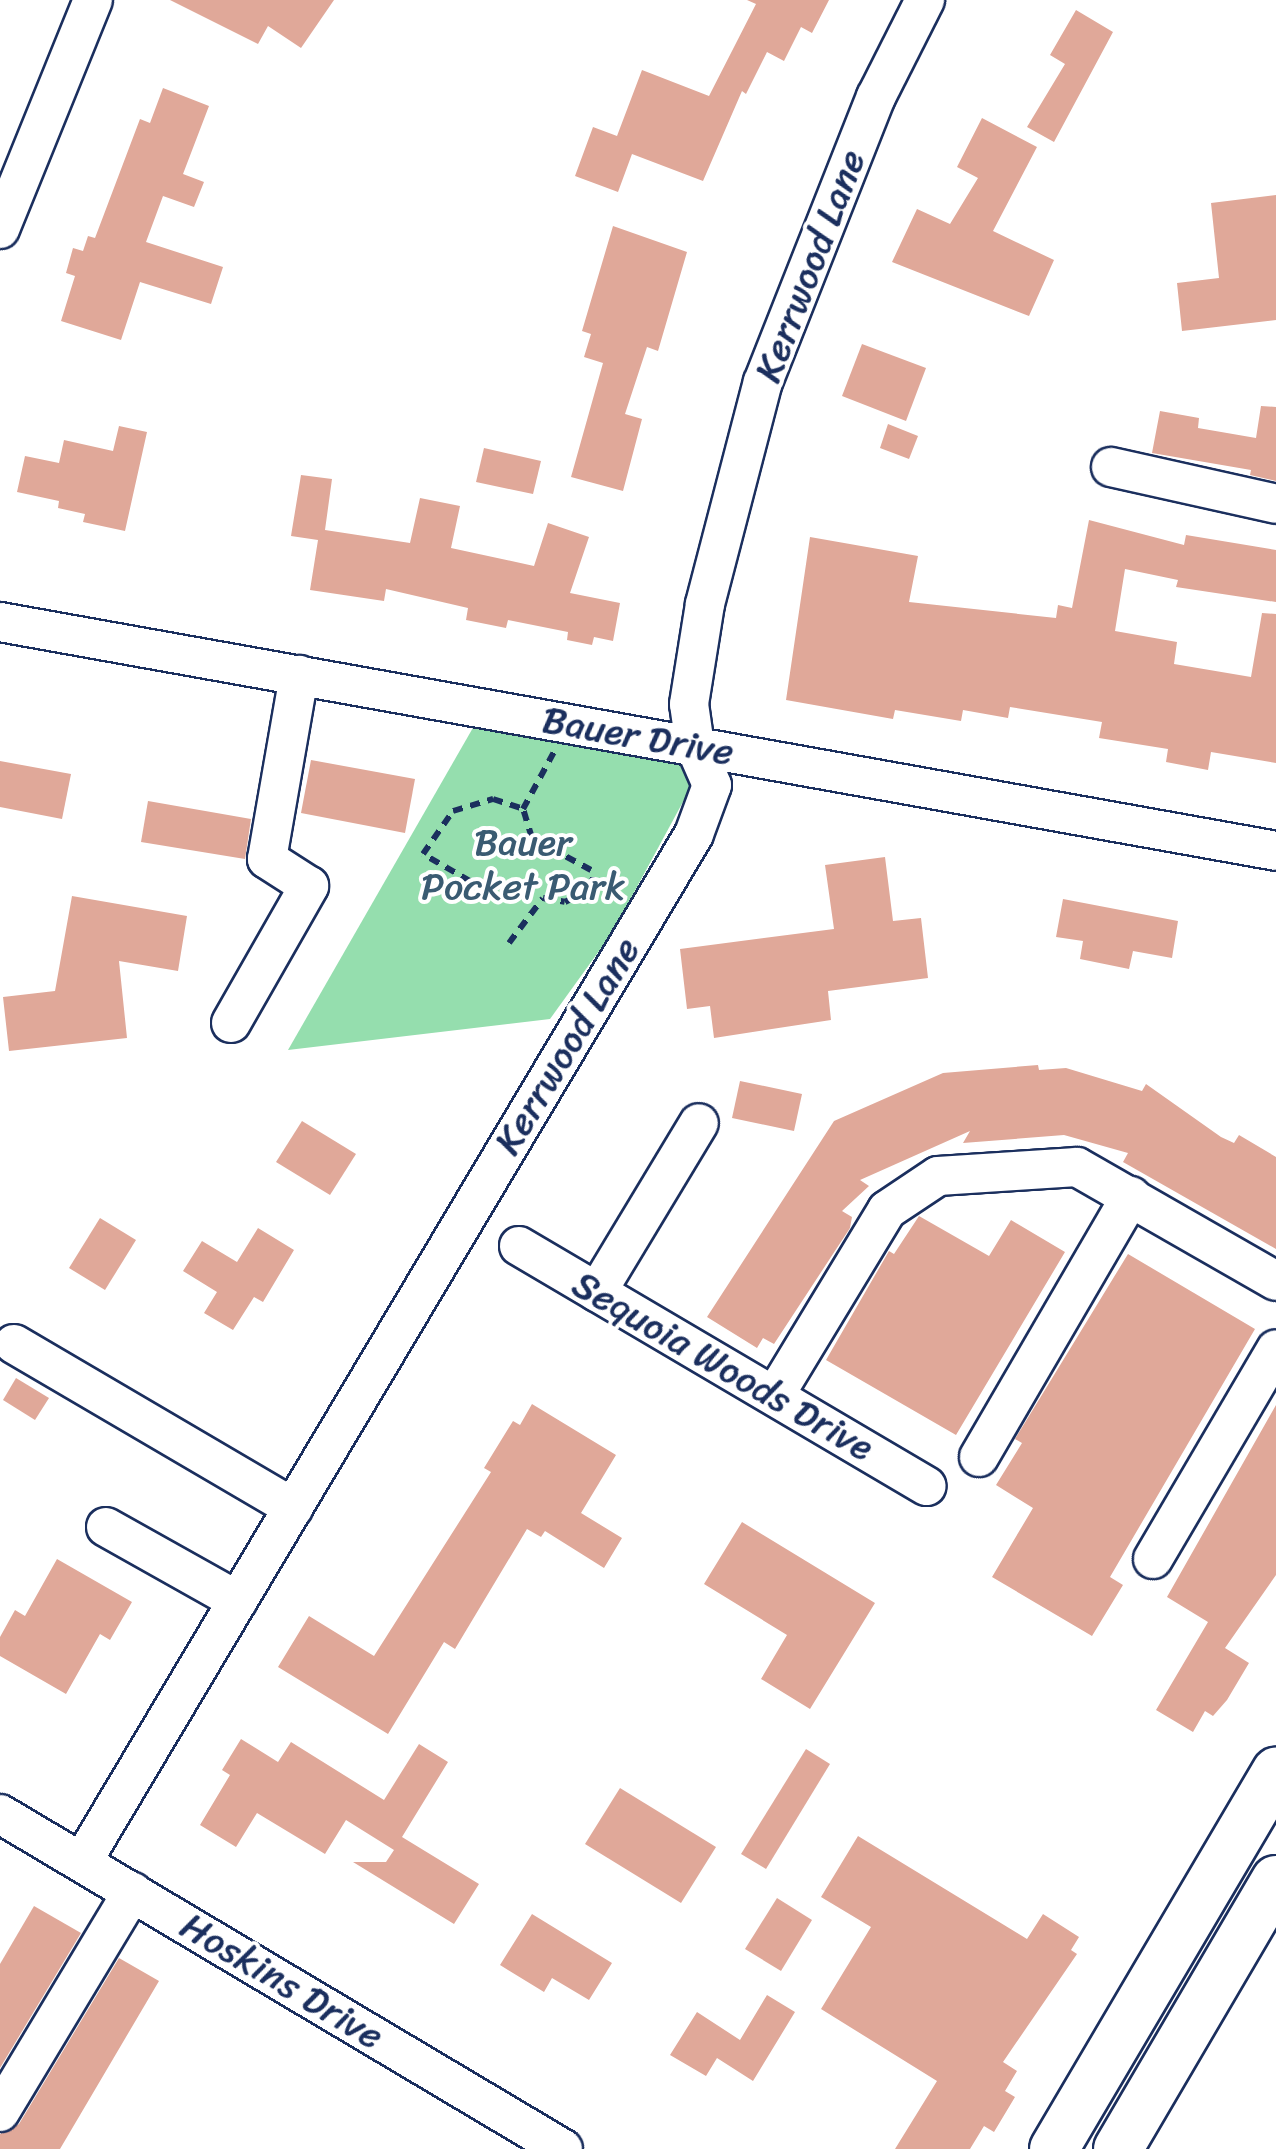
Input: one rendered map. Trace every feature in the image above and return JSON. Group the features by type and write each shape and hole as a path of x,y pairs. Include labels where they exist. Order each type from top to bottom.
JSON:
{"main road":[{"path":"1054,2149 1270,1798"},
{"path":"1118,2149 1276,1880"}],"street":[{"path":"0,229 92,0"},
{"name":"Kerrwood Lane","path":"82,1862 694,834 712,785 695,746 689,704 704,604 763,382 876,97 925,0"},
{"path":"1111,467 1276,504"},
{"name":"Bauer Drive","path":"0,622 1276,851"},
{"path":"232,1023 309,886 266,859 299,675"},
{"path":"598,1292 699,1123"},
{"path":"775,1395 887,1210 938,1176 1077,1167 1276,1281"},
{"path":"979,1457 1131,1196"},
{"name":"Sequoia Woods Drive","path":"519,1246 927,1486"},
{"path":"14,1344 293,1508"},
{"path":"1153,1559 1276,1349"},
{"path":"106,1526 238,1601"},
{"name":"Hoskins Drive","path":"0,1814 564,2149"},
{"path":"0,2112 132,1892"}],"path":[{"path":"508,943 543,898 565,902 594,887 591,870 532,838 524,809 559,742"},
{"path":"470,881 423,854 453,811 493,799 524,809"}],"green space":[{"name":"Bauer Pocket Park","path":"474,726 680,765 691,787 612,933 550,1019 288,1050"}],"building":[{"path":"170,0 334,0 301,48 268,26 258,44"},
{"path":"747,0 829,0 812,33 801,27 784,61 767,52 746,94 742,91 703,181 632,154 618,192 575,176 593,127 617,136 642,70 709,96 756,4"},
{"path":"1076,10 1113,32 1054,142 1027,127 1065,64 1050,55"},
{"path":"163,88 209,106 183,174 204,182 194,207 163,196 146,242 223,267 211,304 140,282 121,340 61,321 75,276 66,273 73,248 83,251 88,236 95,238 140,119 150,123"},
{"path":"982,118 1037,147 993,231 1054,260 1029,316 892,262 917,209 950,224 978,178 957,167"},
{"path":"1276,195 1276,320 1182,331 1177,283 1219,278 1211,203"},
{"path":"613,226 687,252 658,351 647,347 625,414 642,419 623,491 571,477 603,363 584,357 591,334 582,331"},
{"path":"862,344 926,368 906,421 842,396"},
{"path":"1261,406 1276,407 1276,481 1250,475 1251,470 1152,453 1160,411 1199,418 1198,428 1256,438"},
{"path":"888,424 918,436 909,459 880,448"},
{"path":"119,426 147,432 125,531 83,522 85,514 58,508 59,501 17,492 25,456 59,463 64,440 113,451"},
{"path":"484,448 541,461 533,494 476,482"},
{"path":"301,475 332,479 325,530 410,543 420,498 460,506 451,548 534,566 548,523 589,537 570,593 620,603 613,641 594,637 592,645 567,640 568,632 508,620 506,628 466,620 468,608 386,589 384,601 310,590 318,540 291,536"},
{"path":"1089,520 1184,545 1186,535 1276,550 1276,602 1176,587 1178,580 1125,569 1115,631 1177,642 1174,664 1251,677 1262,613 1276,614 1276,763 1211,752 1208,770 1166,762 1168,749 1099,738 1102,722 1010,707 1008,718 963,710 961,721 895,710 893,719 786,700 810,537 918,556 909,602 1056,618 1058,605 1072,608"},
{"path":"311,760 415,779 405,833 301,813"},
{"path":"0,761 71,774 62,819 0,807"},
{"path":"148,801 251,819 245,859 141,842"},
{"path":"885,857 893,921 921,918 928,978 828,991 831,1020 714,1038 710,1006 687,1009 680,949 834,929 825,865"},
{"path":"72,896 187,916 178,971 119,961 127,1038 9,1051 3,997 55,991"},
{"path":"1063,899 1178,921 1172,958 1133,951 1129,969 1080,959 1083,941 1056,937"},
{"path":"1038,1065 1039,1070 1066,1068 1142,1091 1146,1084 1221,1137 1234,1143 1239,1135 1276,1157 1276,1249 1123,1162 1128,1153 1064,1135 963,1143 970,1131 860,1180 869,1186 842,1211 852,1217 850,1228 774,1344 763,1338 757,1348 707,1317 834,1121 943,1073"},
{"path":"740,1081 802,1094 794,1131 732,1118"},
{"path":"302,1121 356,1154 330,1195 276,1162"},
{"path":"919,1216 989,1256 1011,1220 1065,1252 956,1435 826,1360 889,1251 894,1254"},
{"path":"100,1218 136,1240 105,1290 69,1268"},
{"path":"258,1228 294,1250 263,1302 254,1297 233,1330 204,1313 217,1292 183,1271 202,1241 237,1262"},
{"path":"1128,1254 1255,1329 1110,1577 1123,1585 1092,1636 992,1577 1033,1508 996,1485 1022,1443 1015,1439"},
{"path":"16,1378 49,1398 35,1420 3,1400"},
{"path":"532,1404 616,1455 581,1513 622,1538 604,1568 545,1531 541,1537 527,1529 455,1649 444,1642 388,1734 278,1667 309,1616 374,1656 491,1472 484,1468 513,1421 520,1425"},
{"path":"1276,1405 1276,1575 1225,1648 1249,1663 1227,1700 1213,1716 1205,1711 1193,1732 1156,1710 1208,1622 1167,1597"},
{"path":"742,1522 875,1603 810,1709 761,1679 787,1635 704,1584"},
{"path":"57,1559 132,1602 110,1640 100,1634 66,1694 0,1656 0,1637 15,1610 25,1616"},
{"path":"241,1739 278,1762 291,1742 384,1800 419,1744 448,1762 402,1837 479,1884 454,1924 353,1862 386,1862 394,1850 346,1820 325,1854 257,1813 236,1847 200,1825 230,1775 222,1770"},
{"path":"806,1749 830,1764 766,1869 741,1854"},
{"path":"620,1788 716,1847 681,1903 585,1844"},
{"path":"858,1836 1027,1939 1043,1914 1079,1937 1071,1950 1077,1954 1003,2062 1017,2071 1005,2091 1015,2097 994,2132 984,2126 970,2149 895,2149 937,2081 821,2009 871,1927 821,1897"},
{"path":"777,1898 812,1920 781,1971 745,1949"},
{"path":"34,1906 81,1933 0,2068 0,1964"},
{"path":"532,1914 612,1963 589,2000 552,1978 544,1992 500,1965"},
{"path":"119,1958 159,1981 60,2149 0,2149 0,2134 19,2124"},
{"path":"767,1995 795,2012 753,2081 717,2058 706,2076 670,2055 697,2012 740,2040"}]}
